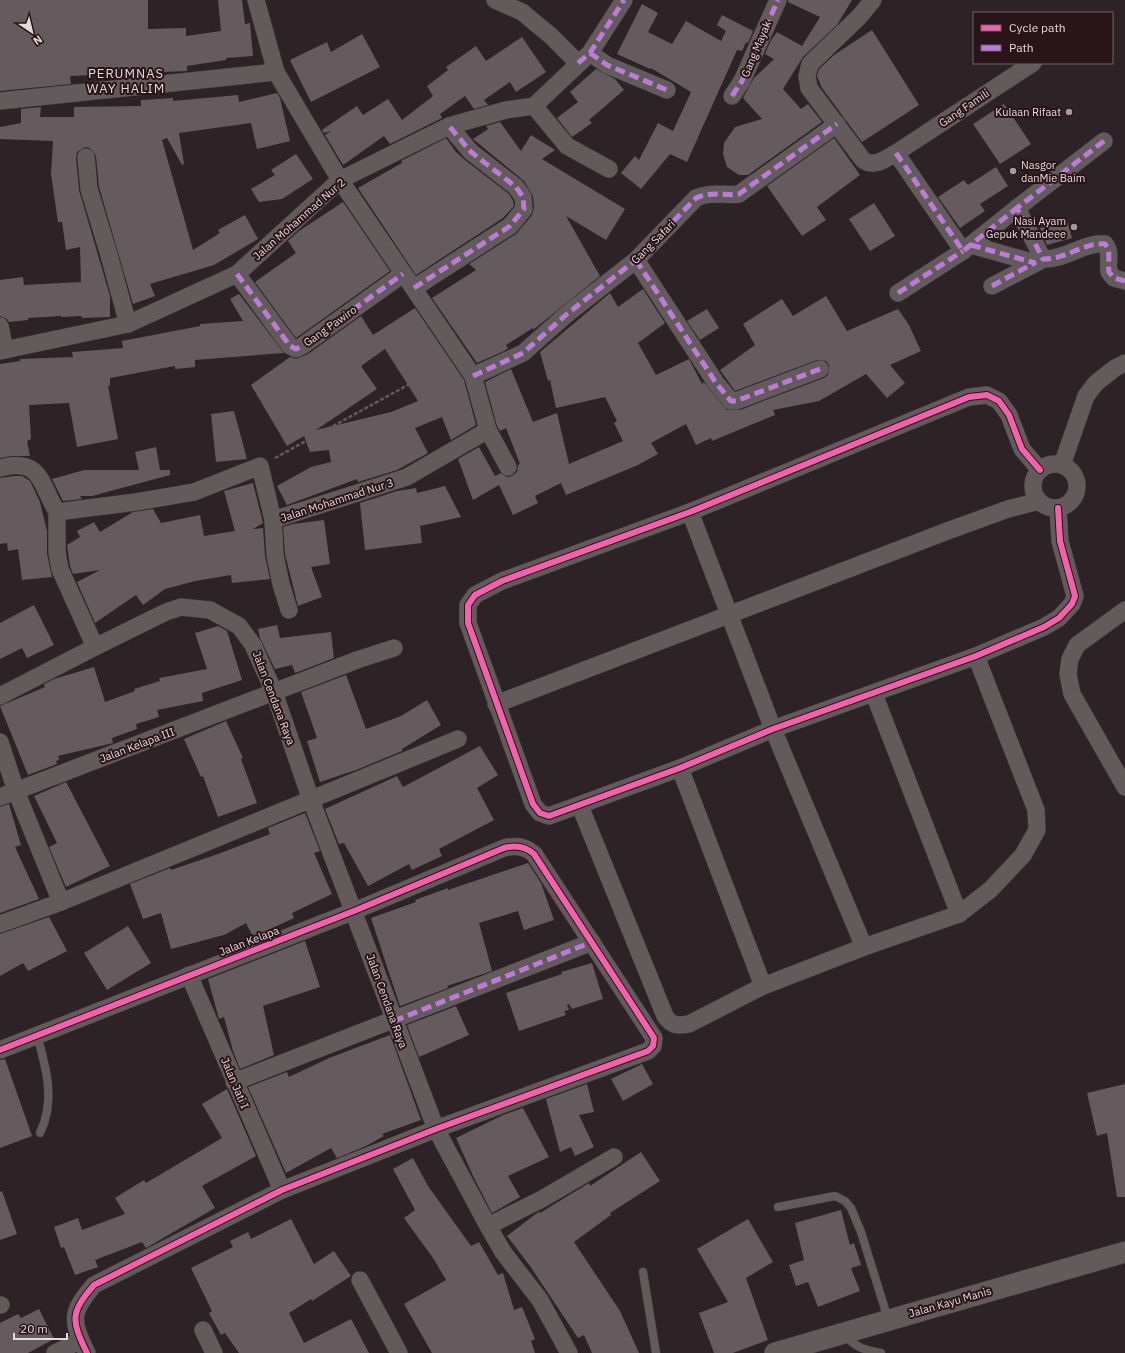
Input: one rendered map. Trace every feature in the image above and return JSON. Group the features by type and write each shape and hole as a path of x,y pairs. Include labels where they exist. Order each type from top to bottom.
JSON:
{"street":[{"path":"256,0 276,72 340,180 473,376 488,430 508,467"},
{"path":"495,0 522,12 551,36 584,58 606,65 667,90"},
{"path":"609,169 567,146 534,106 584,58 624,0"},
{"name":"Gang Mayak","path":"732,96 742,81 778,0"},
{"path":"837,124 809,88 806,76 807,69 820,53 859,17 873,0"},
{"name":"Gang Famili","path":"837,124 863,160 870,164 876,164 896,154 1031,64"},
{"path":"0,101 276,72"},
{"name":"Jalan Mohammad Nur 2","path":"2,351 128,324 236,274 340,180 449,126 506,110 534,106"},
{"name":"Gang Safari","path":"473,376 523,353 567,314 636,260 696,198 705,194 728,196 739,194 837,124"},
{"path":"414,288 510,226 524,209 523,197 516,187 471,152 449,126"},
{"path":"898,293 967,248 1104,141"},
{"path":"896,154 967,248 1039,261"},
{"path":"86,157 89,189 128,324"},
{"path":"1017,208 1039,261"},
{"path":"992,286 1039,261 1055,258 1097,243 1105,244 1109,248 1109,272 1114,278 1125,281"},
{"path":"636,260 716,383 731,401 736,401 820,369"},
{"name":"Gang Pawiro","path":"236,274 290,346 296,349 403,274"},
{"path":"0,326 2,351"},
{"path":"1062,464 1086,396 1096,383 1115,368 1125,363"},
{"path":"1040,470 1022,448 1009,415 999,401 987,395 969,397 939,408 690,512 502,581 475,595 468,605 468,623 533,804 540,813 549,816 580,806 680,768 773,729 874,694 976,656 1044,627 1059,618 1072,604 1076,596 1060,541 1058,508"},
{"name":"Jalan Mohammad Nur 3","path":"260,466 273,520 407,477 488,430"},
{"path":"1050,464 1062,464 1070,468 1075,474 1078,482 1077,490 1072,501 1058,508 1046,506 1039,501 1033,486 1034,478 1040,470 1050,464"},
{"path":"0,468 12,465 28,466 36,472 57,512 57,552 60,569 94,647 0,696"},
{"path":"57,512 136,502 194,492 260,466"},
{"path":"496,704 1008,508 1039,501"},
{"path":"690,512 731,615 773,729 864,947"},
{"path":"273,520 275,556 281,584 289,610"},
{"name":"Jalan Cendana Raya","path":"94,647 166,612 181,607 210,610 239,626 253,645 274,692 311,800 436,1129 503,1252 540,1300 569,1353"},
{"path":"1125,610 1077,645 1070,659 1068,674 1072,694 1125,787"},
{"name":"Jalan Kelapa III","path":"0,797 357,660 394,648"},
{"path":"580,806 665,1016 670,1022 677,1026 689,1024 763,986 864,947 959,914 990,890 1023,855 1037,830 1036,810 976,656"},
{"path":"874,694 959,914"},
{"path":"0,924 61,902 458,739"},
{"path":"0,742 16,791 61,902"},
{"path":"680,768 763,986"},
{"name":"Jalan Kelapa","path":"0,1050 354,911 504,848 517,846 529,849 534,854 592,942"},
{"path":"55,1353 84,1347 75,1325 75,1314 80,1301 94,1285 282,1190 436,1129 648,1051 653,1046 654,1038 652,1032 592,942 394,1021 234,1082"},
{"name":"Jalan Jati I","path":"189,975 282,1190"},
{"path":"488,1226 542,1199 614,1157"},
{"name":"Jalan Kayu Manis","path":"775,1353 888,1319 1125,1252"},
{"path":"360,1280 399,1353"},
{"path":"203,1330 214,1353"}],"lane":[{"path":"37,1035 47,1072 49,1096 48,1113 40,1133"},
{"path":"778,1207 835,1196 851,1208 861,1232 888,1319"},
{"path":"643,1272 656,1353"},
{"path":"843,1332 850,1343 866,1350 881,1353"}],"path":[{"path":"260,466 460,356"}],"building":[{"path":"0,0 148,0 148,29 186,28 186,36 221,31 218,0 242,0 245,24 250,23 253,56 226,58 226,60 187,66 187,71 70,76 71,84 0,91"},
{"path":"788,0 852,0 837,25 803,57 783,89 801,109 808,104 822,122 748,175 739,175 727,167 723,154 724,143 735,127 762,119 743,98 754,78 774,59 765,54 771,40 777,32 802,46 820,17 788,2"},
{"path":"642,4 658,13 648,32 672,44 686,21 721,41 726,31 717,25 722,15 753,31 748,43 746,42 742,51 737,50 687,162 670,154 641,189 621,173 635,156 639,160 658,123 673,131 691,92 651,68 650,69 617,54"},
{"path":"872,30 919,105 862,142 822,88 817,76 819,69 834,55"},
{"path":"362,34 380,67 311,102 290,60 327,42 331,52"},
{"path":"522,37 546,72 516,92 510,82 484,100 488,105 474,109 465,96 440,114 442,118 390,144 384,136 343,165 325,135 331,131 324,133 322,130 357,106 363,115 388,99 402,120 433,96 427,86 448,70 446,67 476,46 486,61"},
{"path":"596,69 615,79 624,90 589,120 592,123 572,137 557,118 578,102 570,92"},
{"path":"277,93 280,98 290,141 257,149 251,123 179,133 184,164 182,165 167,138 162,140 193,250 220,233 218,230 245,215 258,239 214,265 150,284 155,296 133,304 99,187 96,156 90,148 85,147 77,152 76,158 79,190 110,296 110,317 82,318 81,316 61,316 28,318 28,320 9,322 7,319 0,316 0,280 23,277 24,285 81,282 80,247 66,250 62,222 58,222 51,174 53,141 0,139 0,127 21,123 21,109 41,107 40,117 74,117 74,107 141,106 141,100 173,98 173,101 238,95 239,102"},
{"path":"1004,104 1031,144 1000,164 973,124"},
{"path":"500,122 521,151 531,135 555,150 542,159 625,209 606,240 566,216 600,276 533,330 533,328 506,345 508,348 504,351 477,363 432,298 476,270 469,264 516,234 532,215 534,208 533,196 524,181 473,139 488,129 486,126"},
{"path":"446,138 456,152 465,160 509,194 514,206 503,218 416,275 358,188 402,163 401,161"},
{"path":"834,138 860,175 817,207 826,220 802,236 767,186"},
{"path":"296,154 313,179 282,199 259,202 251,189 275,175 271,170"},
{"path":"996,167 1008,186 980,204 985,211 960,228 938,197 964,180 968,185"},
{"path":"343,202 390,271 296,338 255,282 296,253 288,241 299,231"},
{"path":"874,203 895,236 870,251 849,219"},
{"path":"1067,221 1072,238 1047,245 1040,228"},
{"path":"643,289 665,323 638,343 656,375 689,359 702,384 704,382 727,410 740,410 824,378 828,375 829,365 826,361 817,360 735,391 720,370 755,345 743,324 782,299 793,316 826,296 847,331 898,309 909,325 921,351 890,365 905,383 887,398 866,374 819,401 773,410 775,415 712,441 711,438 696,445 686,424 651,443 658,454 638,465 566,495 561,483 535,496 538,503 513,515 499,485 473,500 458,459 479,447 495,476 501,473 507,477 512,476 517,472 518,465 520,464 506,428 500,431 497,426 485,382 511,369 533,422 557,413 569,464 623,441 614,423 617,421 605,397 556,408 550,380 548,381 540,352 610,293 618,307"},
{"path":"239,294 284,353 195,360 195,367 175,369 175,366 110,378 110,386 108,386 118,439 77,447 69,403 29,405 31,439 27,441 30,456 0,458 0,364 20,361 20,359 73,357 72,352 123,348 122,341 200,326 200,324 243,321 230,299"},
{"path":"415,308 464,380 476,425 451,440 442,417 415,428 428,453 397,470 358,482 357,479 287,505 277,486 311,467 331,462 329,450 310,452 304,436 287,446 251,385 290,357 296,359 308,354 361,316 373,335","holes":["385,349 418,401 391,412 316,430 377,389 361,366"]},
{"path":"707,309 719,328 700,340 687,321"},
{"path":"234,411 247,459 216,462 211,414"},
{"path":"156,447 160,470 170,470 170,475 92,496 80,496 82,499 63,501 52,479 84,470 139,470 135,452"},
{"path":"22,476 30,481 40,502 47,531 47,554 52,577 22,580 18,549 8,551 7,543 0,544 0,478"},
{"path":"253,483 263,523 253,529 263,528 265,556 270,579 232,583 231,575 195,581 165,589 143,605 136,595 95,623 77,582 100,570 73,574 70,566 67,545 80,537 77,531 94,522 100,532 133,512 153,509 161,523 200,515 204,536 235,531 224,491"},
{"path":"445,486 461,517 420,526 422,543 365,550 360,503 397,491 416,488 417,493"},
{"path":"324,520 330,564 311,567 322,597 298,606 285,554 283,527 293,524"},
{"path":"34,605 54,645 27,658 22,648 0,659 0,623"},
{"path":"277,625 280,638 331,632 334,658 295,673 292,665 275,669 260,638 258,629"},
{"path":"218,626 227,631 242,680 202,693 203,701 157,710 159,717 136,724 137,729 112,738 113,743 58,756 59,760 56,761 57,764 28,775 0,706 45,687 44,684 54,679 94,667 105,702 135,691 134,689 160,681 159,678 207,669 195,633"},
{"path":"346,675 366,729 401,716 427,700 441,725 402,749 402,751 356,770 320,782 307,741 317,738 301,692"},
{"path":"226,721 243,758 241,759 257,803 218,817 203,776 201,777 184,739"},
{"path":"480,746 498,775 477,788 494,820 439,849 442,856 412,870 409,864 368,886 344,843 339,844 325,809 397,776 403,787"},
{"path":"66,782 110,866 66,887 49,847 57,843 34,796"},
{"path":"9,804 21,845 15,847 39,899 0,913 0,807"},
{"path":"305,813 320,851 314,853 332,894 292,913 294,918 253,937 246,923 224,935 171,949 161,913 143,919 130,884 170,868 171,870 270,834 268,828"},
{"path":"528,863 541,883 554,920 524,930 518,911 479,923 492,971 447,986 448,988 400,1006 371,918 416,902 415,900 448,888 448,890"},
{"path":"49,917 67,951 28,971 23,963 0,976 0,934"},
{"path":"128,926 151,963 107,990 84,953"},
{"path":"305,941 320,987 263,1006 274,1055 240,1069 233,1051 224,1017 219,1019 208,979"},
{"path":"592,963 603,999 572,1009 569,1004 567,1005 569,1010 564,1011 566,1015 519,1031 506,993 562,974 561,972"},
{"path":"456,1006 469,1035 419,1057 407,1025"},
{"path":"390,1035 421,1120 382,1134 384,1136 366,1146 337,1158 331,1148 286,1173 248,1087 287,1072 289,1077 329,1058"},
{"path":"5,1059 32,1136 0,1148 0,1060"},
{"path":"642,1064 653,1084 623,1101 611,1079"},
{"path":"587,1084 594,1112 579,1115 594,1147 575,1156 571,1147 560,1152 546,1099"},
{"path":"1125,1084 1125,1197 1117,1197 1107,1133 1097,1136 1087,1093"},
{"path":"227,1089 256,1156 202,1186 215,1208 146,1248 142,1242 95,1260 98,1267 75,1275 64,1247 61,1248 54,1227 78,1218 82,1230 125,1214 115,1198 144,1180 146,1183 222,1138 202,1104"},
{"path":"523,1108 549,1157 508,1176 520,1197 492,1213 456,1138 503,1115"},
{"path":"641,1152 660,1181 610,1213 611,1215 574,1242 620,1311 639,1353 592,1353 584,1335 578,1338 530,1266 507,1236 537,1213 540,1213 589,1183 590,1186"},
{"path":"413,1158 428,1186 471,1246 479,1242 498,1275 503,1273 514,1310 522,1307 535,1339 531,1341 535,1353 432,1353 404,1304 446,1280 433,1258 404,1218 415,1210 393,1169"},
{"path":"2,1191 17,1234 0,1240 0,1192"},
{"path":"841,1210 850,1245 854,1243 861,1265 851,1268 860,1291 818,1307 808,1282 796,1286 789,1265 804,1260 795,1223"},
{"path":"291,1219 314,1264 334,1251 351,1276 312,1301 311,1299 289,1313 304,1343 351,1319 369,1353 239,1353 225,1333 221,1335 209,1313 212,1311 191,1268 233,1247 230,1241 248,1232 251,1239"},
{"path":"748,1219 773,1262 746,1278 768,1340 733,1353 714,1353 699,1313 728,1302 697,1249"},
{"path":"39,1309 54,1339 28,1353 0,1353 0,1323 18,1314 21,1318"}],"marked path":[{"path":"578,63 590,53 624,0"},
{"path":"732,96 742,81 778,0"},
{"path":"590,53 607,65 667,90"},
{"path":"473,376 523,353 567,314 636,260 696,198 712,194 739,194 837,124"},
{"path":"414,288 510,226 524,209 523,197 516,187 471,152 449,126"},
{"path":"1104,141 1017,208 1043,259 1051,259 1097,244 1105,244 1109,254 1109,272 1114,278 1125,281"},
{"path":"896,153 963,251 1017,208"},
{"path":"971,245 1035,263"},
{"path":"898,293 963,251"},
{"path":"636,260 716,383 731,401 736,401 820,369"},
{"path":"992,286 1036,262"},
{"path":"237,274 290,346 296,349 403,274"},
{"path":"394,1021 592,942"}],"cycle path":[{"path":"1040,470 1022,449 1009,415 999,401 987,395 969,397 690,512 502,581 475,595 468,605 468,623 533,804 540,813 549,816 680,768 773,729 976,656 1044,627 1059,618 1072,604 1075,596 1060,541 1058,508"},
{"path":"0,1050 354,911 504,848 516,846 527,849 534,854 654,1038 653,1046 648,1051 436,1129 282,1190 94,1285 77,1310 76,1317 78,1332 87,1353"}],"place":[{"name":"Kulaan Rifaat","path":"1069,112"},
{"name":"Nasgor danMie Baim","path":"1013,171"},
{"name":"Nasi Ayam Gepuk Mandeee","path":"1074,227"}],"district":[{"name":"PERUMNAS WAY HALIM","path":"126,80"}]}
